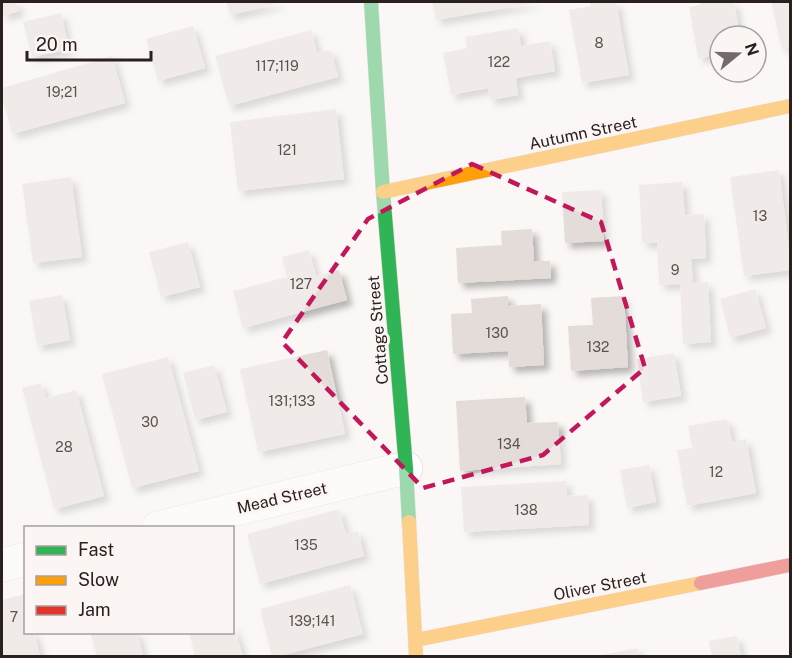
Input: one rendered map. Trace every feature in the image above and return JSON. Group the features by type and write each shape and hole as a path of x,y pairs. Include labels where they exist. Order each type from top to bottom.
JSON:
{"street":[{"name":"Cottage Street","path":"371,2 383,192 406,468 416,657"},
{"name":"Autumn Street","path":"383,192 790,106"},
{"name":"Mead Street","path":"166,526 406,468"},
{"path":"2,565 24,560"},
{"name":"Oliver Street","path":"416,640 790,565"}],"highlighted area":[{"path":"472,164 601,222 645,368 543,455 423,488 282,342 368,219"}],"building":[{"path":"2,2 16,2 19,11 2,16"},
{"path":"226,2 283,2 230,15"},
{"path":"432,2 533,2 533,3 436,20"},
{"path":"590,2 616,2 629,75 582,83 569,10 591,6"},
{"path":"699,2 734,2 738,24 708,24 708,56 698,58 689,7 700,5"},
{"path":"771,2 790,2 790,46 782,49"},
{"path":"61,13 69,49 32,57 23,22"},
{"path":"193,26 205,68 158,81 146,39"},
{"path":"518,28 521,46 550,41 555,71 516,78 518,95 490,100 488,88 451,95 443,53 467,48 465,37"},
{"path":"311,30 317,53 331,50 338,77 229,106 215,56"},
{"path":"112,56 125,103 12,134 2,88"},
{"path":"336,109 344,179 238,191 230,122"},
{"path":"779,170 790,270 744,276 730,177"},
{"path":"71,177 82,257 33,263 22,184"},
{"path":"682,182 685,215 704,214 706,258 691,259 693,283 708,282 711,342 683,344 680,284 659,285 657,243 642,243 639,185"},
{"path":"601,190 604,241 565,243 562,192"},
{"path":"532,229 534,261 550,261 551,278 458,283 456,248 502,245 501,231"},
{"path":"188,242 200,287 161,297 149,252"},
{"path":"309,250 316,276 339,270 347,300 243,328 233,291 287,277 282,257"},
{"path":"755,289 766,328 730,338 720,299"},
{"path":"62,295 70,340 37,346 29,301"},
{"path":"508,296 508,306 541,304 544,365 509,367 508,351 453,354 451,314 472,313 471,299"},
{"path":"624,296 628,367 571,371 568,326 593,325 591,298"},
{"path":"327,350 345,434 258,452 240,369"},
{"path":"674,353 681,396 643,402 637,359"},
{"path":"168,357 199,471 132,488 102,374"},
{"path":"214,365 227,412 195,420 183,373"},
{"path":"41,383 46,398 76,390 104,496 54,509 22,388"},
{"path":"525,397 527,423 558,422 561,464 460,471 456,401"},
{"path":"727,419 732,442 746,439 756,493 687,506 677,450 692,448 688,426"},
{"path":"649,465 656,502 627,508 620,470"},
{"path":"566,481 567,496 588,495 589,525 464,532 461,487"},
{"path":"339,509 346,534 358,531 364,556 260,584 247,534"},
{"path":"350,585 363,634 272,656 260,609"},
{"path":"24,594 24,634 34,634 40,656 2,656 2,600"},
{"path":"234,627 243,656 195,656 190,634 234,634"},
{"path":"91,634 138,634 143,656 97,656"},
{"path":"737,636 741,656 712,656 709,641"},
{"path":"638,648 639,656 602,656 602,655"}],"traffic: fast":[{"path":"371,2 383,192 409,522"}],"traffic: slow":[{"path":"383,192 790,106"},
{"path":"409,522 416,656"},
{"path":"416,640 701,583"}],"traffic: jam":[{"path":"701,583 790,565"}]}
